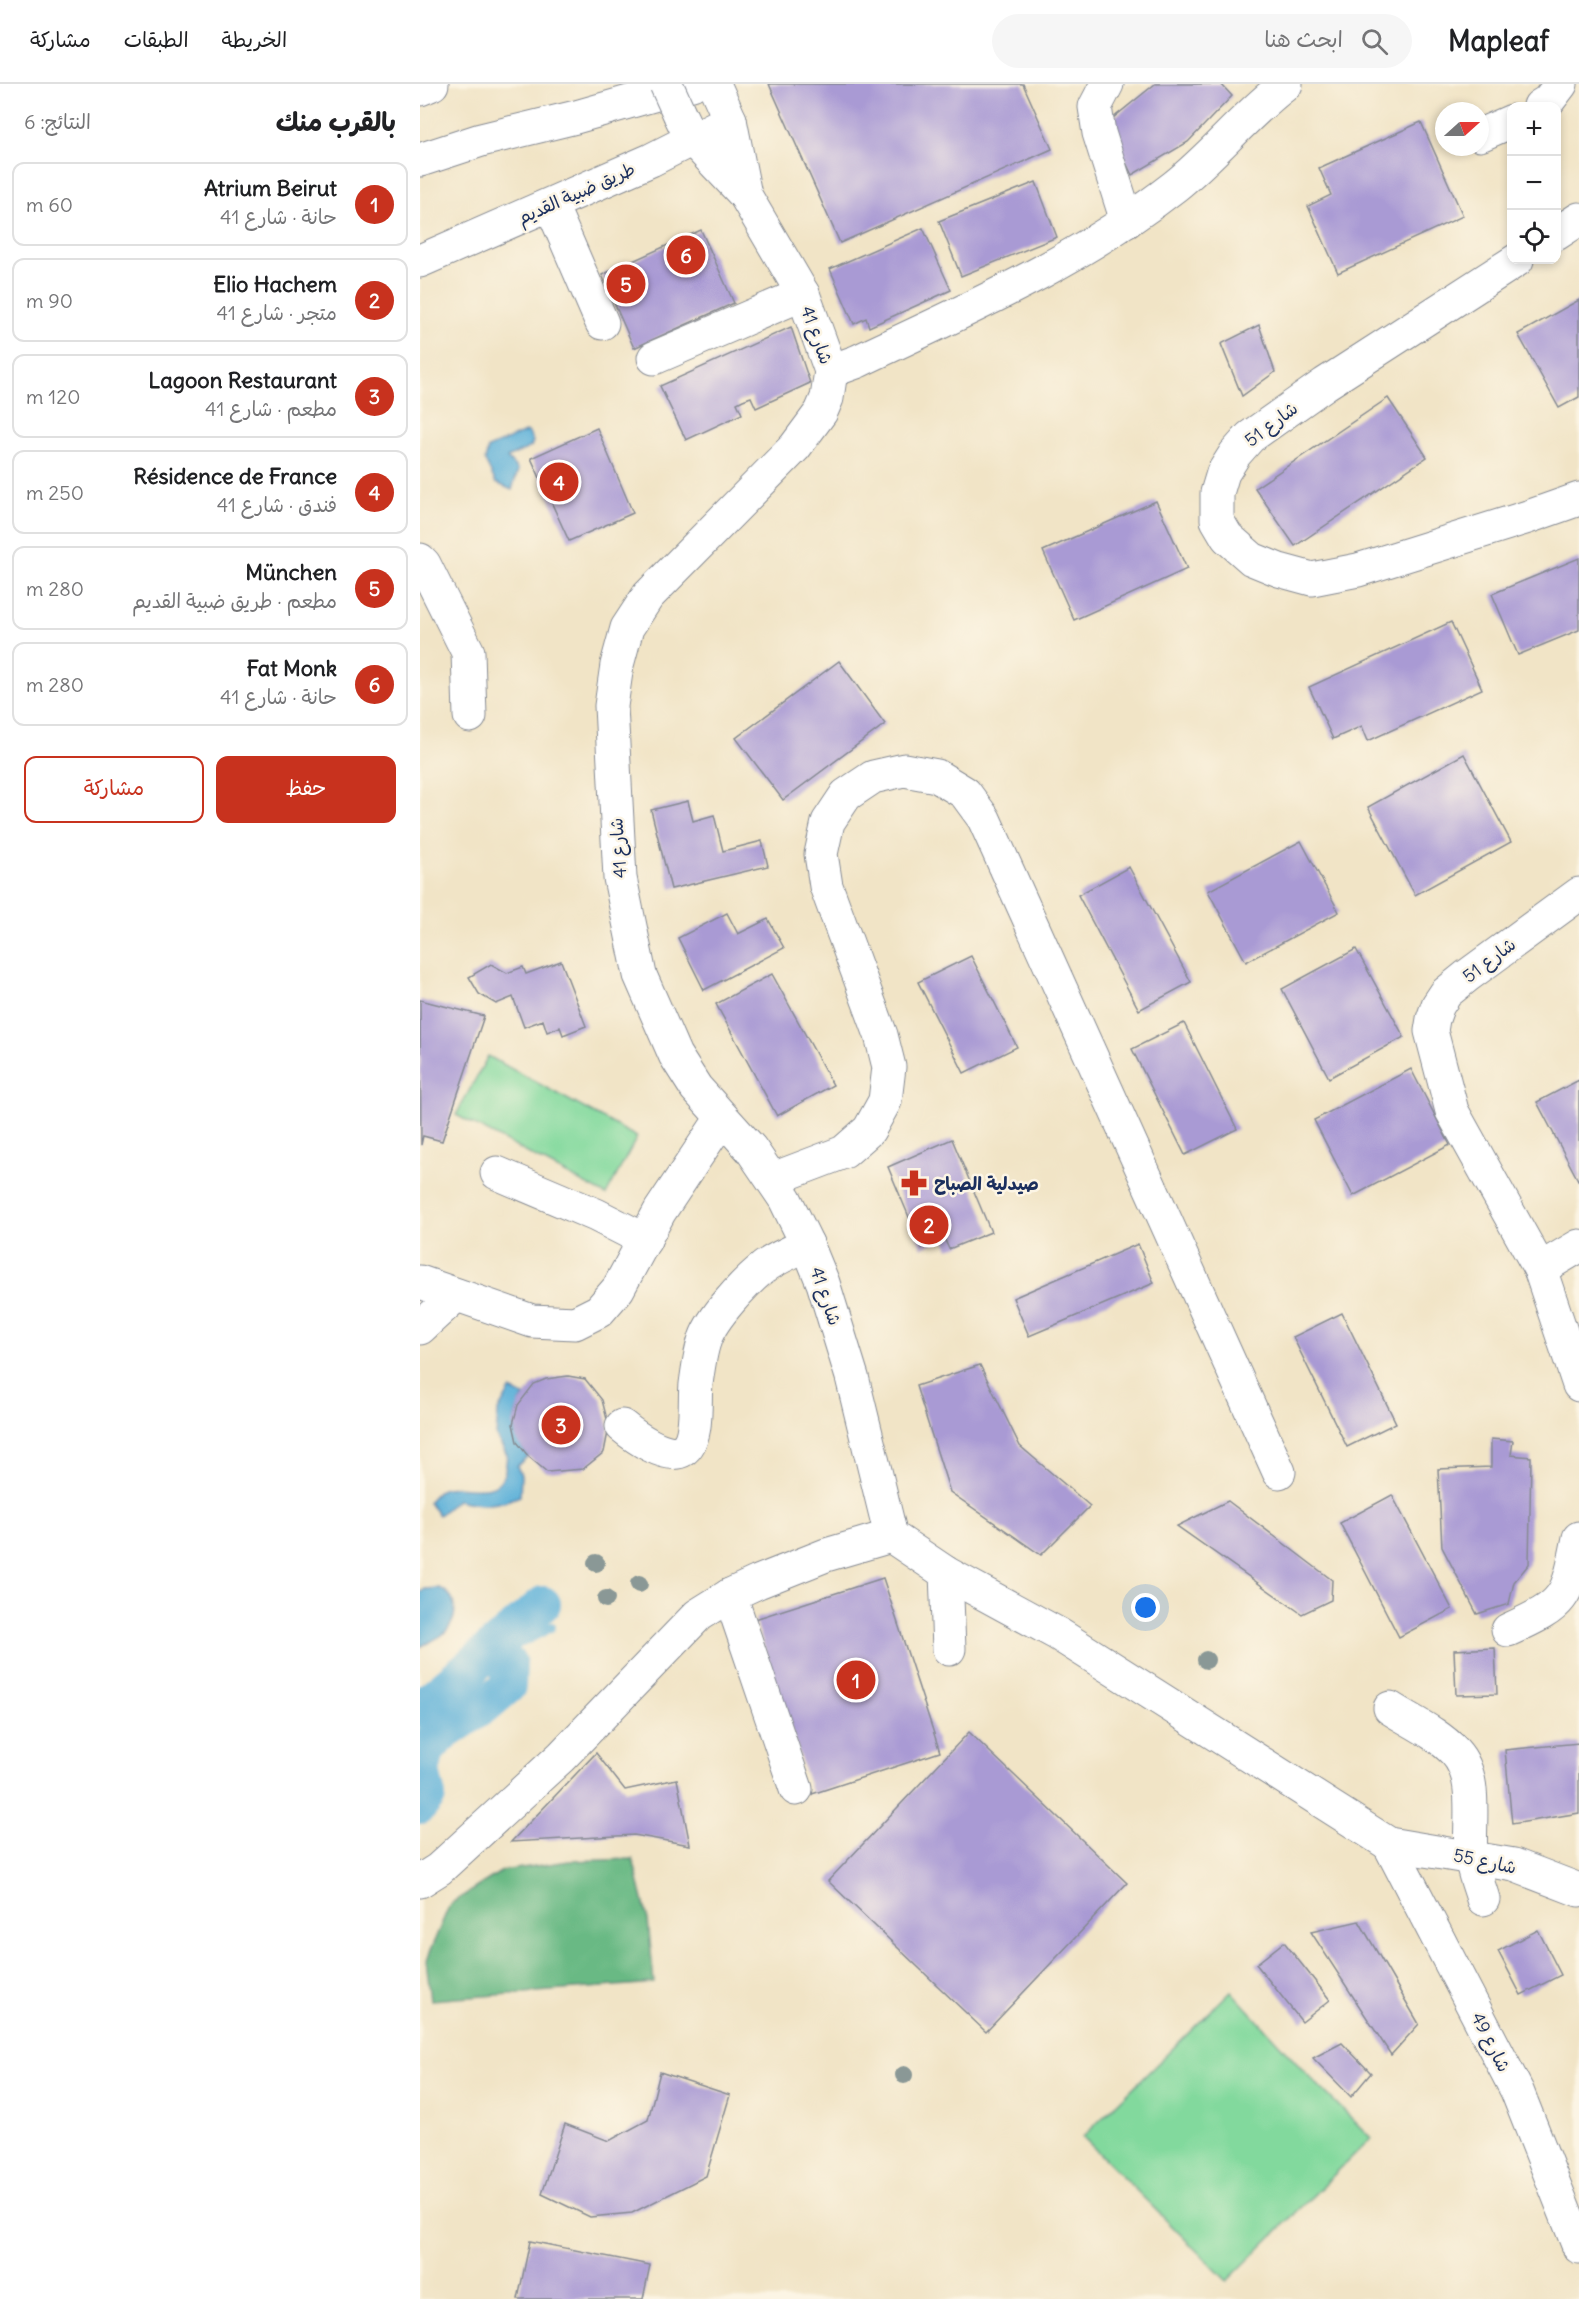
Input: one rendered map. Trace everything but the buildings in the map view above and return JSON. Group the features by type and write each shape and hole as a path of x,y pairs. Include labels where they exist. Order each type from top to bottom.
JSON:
{"main road":[{"path":"420,89 432,84"},
{"name":"شارع 41","path":"666,84 685,127 745,195 803,294 831,371 827,398 821,412 795,447 648,596 627,628 617,665 611,706 620,878 640,975 675,1055 696,1088 752,1149 773,1179 807,1244 823,1282 852,1377 891,1536"},
{"path":"420,160 481,140 576,117 692,84"},
{"path":"1107,84 1095,106 1098,133 1127,221"},
{"path":"831,371 855,362 1026,281 1075,254 1127,221 1176,185 1286,84"},
{"path":"1546,102 1561,84"},
{"name":"شارع 41","path":"721,101 745,195"},
{"name":"طريق ضبية القديم","path":"420,261 651,160 685,127 721,101"},
{"path":"1489,131 1507,123"},
{"path":"551,205 602,323"},
{"path":"1561,231 1579,219"},
{"name":"شارع 51","path":"1511,264 1326,384 1250,437 1235,454 1223,473 1217,493 1217,520 1227,537 1252,559 1279,570 1312,579 1358,570 1579,499"},
{"path":"654,358 803,294"},
{"path":"420,560 468,652 470,716"},
{"path":"773,1179 844,1152 869,1130 885,1101 889,1067 881,1035 826,886 821,854 828,822 846,795 873,777 904,770 937,776 964,793 984,819 1279,1472"},
{"name":"شارع 51","path":"1579,894 1446,993 1437,1005 1431,1031 1452,1111 1540,1269 1579,1384"},
{"path":"420,1282 532,1321 575,1323 599,1311 618,1289 674,1189 722,1118"},
{"path":"497,1173 596,1215 645,1240"},
{"path":"621,1426 641,1442 671,1453 681,1451 688,1444 695,1420 696,1385 705,1338 716,1316 763,1268 807,1244"},
{"path":"1540,1269 1579,1246"},
{"path":"420,1328 456,1295"},
{"path":"420,1881 439,1869 561,1757 698,1615 730,1595 826,1556 891,1536 946,1573 1058,1634 1389,1844"},
{"path":"1509,1630 1545,1613 1562,1597 1571,1577 1579,1538"},
{"path":"946,1573 950,1649"},
{"path":"730,1595 796,1789"},
{"path":"1390,1708 1439,1737 1457,1754 1466,1772 1470,1795 1471,1857 1483,1899"},
{"name":"شارع 55","path":"1389,1844 1515,1865 1579,1890"},
{"name":"شارع 49","path":"1389,1844 1517,2091 1579,2247"}],"green space":[{"path":"488,1056 637,1137 606,1195 456,1115"},
{"path":"633,1859 648,1920 654,1983 431,2000 426,1960 450,1904 502,1871 569,1861"},
{"path":"1231,1991 1301,2068 1371,2138 1227,2281 1083,2137"}],"water":[{"path":"528,432 533,441 531,447 507,458 518,470 512,490 496,483 485,461 488,448"},
{"path":"510,1390 524,1396 516,1412 514,1427 518,1441 528,1456 517,1466 521,1475 520,1496 504,1502 489,1504 457,1500 439,1515 428,1502 440,1490 450,1487 485,1488 499,1482 504,1475 507,1455 496,1436 498,1411"},
{"path":"439,1588 451,1597 454,1603 452,1623 442,1635 420,1647 420,1593 425,1589"}],"waterway":[{"path":"420,1708 543,1604"},
{"path":"420,1735 445,1701 461,1685 498,1666 542,1617"},
{"path":"522,1642 551,1627"},
{"path":"420,1806 428,1796 422,1772 427,1750 443,1734 487,1704 508,1686 509,1664"},
{"path":"420,1722 459,1704 469,1695 485,1673"}],"place":[{"name":"Fat Monk","path":"686,255"},
{"name":"München","path":"626,284"},
{"name":"Résidence de France","path":"559,482"},
{"name":"صيدلية الصباح","path":"914,1183"},
{"name":"Elio Hachem","path":"929,1225"},
{"name":"Lagoon Restaurant","path":"561,1425"},
{"name":"Atrium Beirut","path":"856,1680"}]}
